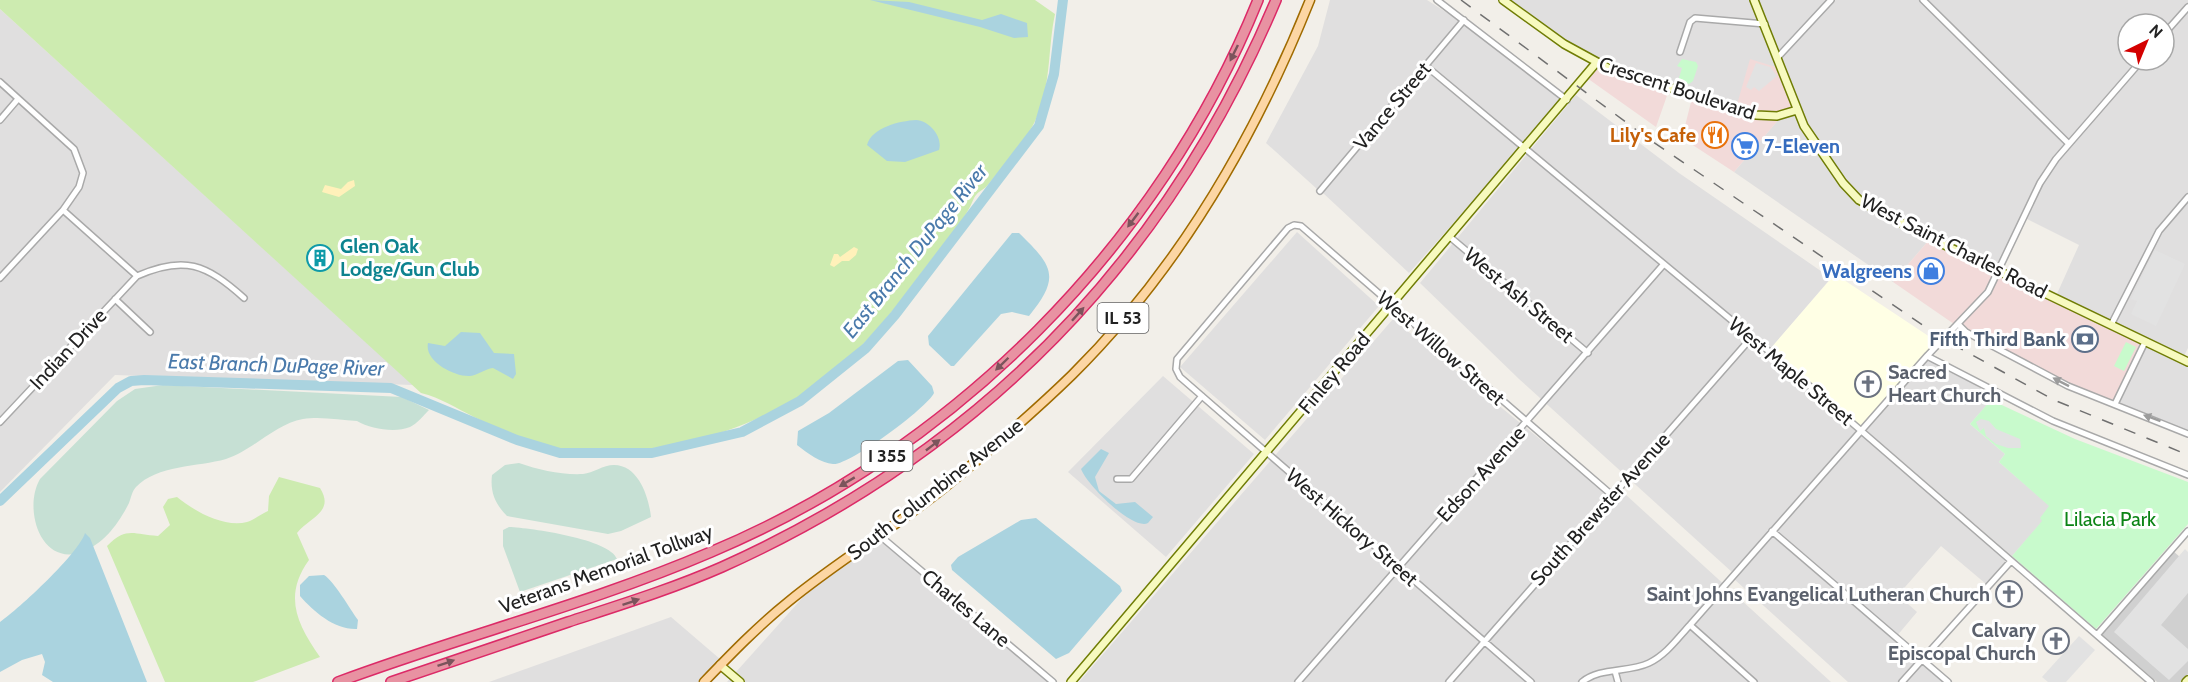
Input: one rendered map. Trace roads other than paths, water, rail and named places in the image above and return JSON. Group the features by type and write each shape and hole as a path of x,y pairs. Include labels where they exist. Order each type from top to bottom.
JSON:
{"highway":[{"name":"Veterans Memorial Tollway","path":"338,682 664,572 714,552 823,496 914,437 988,378 1052,315 1107,252 1173,162 1214,93 1258,0"},
{"name":"Veterans Memorial Tollway","path":"391,682 662,591 721,568 831,512 877,485 942,438 1000,390 1064,329 1150,228 1215,126 1258,42 1276,0"}],"main road":[{"name":"South Columbine Avenue","path":"704,682 790,601 948,485 1073,374 1142,296 1237,157 1279,76 1311,0"},
{"name":"Crescent Boulevard","path":"1503,0 1564,44 1596,63 1637,79 1756,115 1776,116 1797,110"},
{"name":"West Saint Charles Road","path":"1754,0 1797,110 1816,145 1859,200 1999,271 2188,362"},
{"name":"Finley Road","path":"1071,682 1567,100 1596,63"},
{"path":"720,665 740,682"}],"street":[{"path":"1437,0 1567,100"},
{"path":"1778,57 1831,0"},
{"path":"1923,0 2069,144"},
{"path":"2176,20 2188,7"},
{"path":"1680,52 1690,22 1695,18 1765,24"},
{"name":"Vance Street","path":"1320,191 1464,20"},
{"name":"West Maple Street","path":"1426,66 1752,337 2151,682"},
{"path":"1581,682 1599,673 1649,663 1660,656 1690,625 1927,356 1988,292 2033,195 2069,144 2132,72"},
{"path":"0,82 74,149 83,173 79,187 63,210 0,278"},
{"path":"0,120 18,99"},
{"path":"2111,325 2159,231 2188,197"},
{"path":"63,210 137,276 163,266 193,265 215,274 244,298"},
{"name":"West Willow Street","path":"1176,369 1179,356 1288,228 1297,225 1307,230 1391,306 1613,496"},
{"name":"West Ash Street","path":"1450,237 1588,353"},
{"name":"Edson Avenue","path":"1298,682 1664,264"},
{"name":"Indian Drive","path":"0,422 137,276"},
{"path":"115,298 150,332"},
{"path":"1958,324 1966,332 2059,381 2188,434"},
{"name":"South Brewster Avenue","path":"1449,682 1752,337"},
{"path":"2115,405 2145,342"},
{"path":"1927,356 2053,421 2188,475"},
{"name":"West Hickory Street","path":"1176,369 1180,377 1531,682"},
{"path":"1118,479 1131,479 1202,396"},
{"path":"1772,531 1948,682"},
{"path":"2097,634 2188,531"},
{"name":"Charles Lane","path":"879,535 1053,682"},
{"path":"1902,682 2011,561"},
{"path":"1690,625 1754,682"},
{"path":"1615,671 1618,682"}],"water":[{"path":"870,0 909,2 982,20 1001,14 1027,23 1028,37 1014,38 980,27"},
{"path":"916,120 926,123 934,130 939,140 939,150 905,162 887,161 867,145 880,129"},
{"path":"1012,233 1019,233 1046,263 1049,281 1046,291 1029,316 1012,312 1001,314 954,366 951,366 929,345 928,336"},
{"path":"461,332 480,333 494,353 514,354 516,374 513,379 493,368 470,376 463,376 435,362 428,350 428,343 445,346"},
{"path":"908,360 932,386 934,393 918,411 903,423 855,456 833,464 819,460 797,445 798,431 829,413 898,361"},
{"path":"1101,449 1109,453 1095,477 1099,491 1116,504 1135,502 1153,517 1148,523 1141,524 1122,514 1101,495 1085,476 1081,469"},
{"path":"1036,518 1120,586 1122,591 1069,653 1056,659 952,570 951,565 958,557 1021,520"},
{"path":"85,533 90,538 147,682 53,682 42,675 45,662 42,654 22,660 0,672 0,622 60,567 72,554"},
{"path":"324,575 337,589 358,620 357,629 341,627 333,623 318,614 300,596 300,585 309,576"}],"waterway":[{"name":"East Branch DuPage River","path":"0,501 118,388 131,381 391,388 517,440 560,453 652,453 742,432 800,401 866,348 895,315 1039,126 1054,74 1063,0"}],"railway":[{"path":"1461,0 1646,137 1943,339 2054,400 2188,455"}],"place":[{"name":"Lily's Cafe","path":"1715,135"},
{"name":"7-Eleven","path":"1745,146"},
{"name":"Glen Oak Lodge/Gun Club","path":"320,258"},
{"name":"Walgreens","path":"1931,271"},
{"name":"Fifth Third Bank","path":"2085,339"},
{"name":"Sacred Heart Church","path":"1868,384"},
{"name":"Saint Johns Evangelical Lutheran Church","path":"2009,594"},
{"name":"Calvary Episcopal Church","path":"2056,641"}],"park label":[{"name":"Lilacia Park","path":"2110,519"}]}
